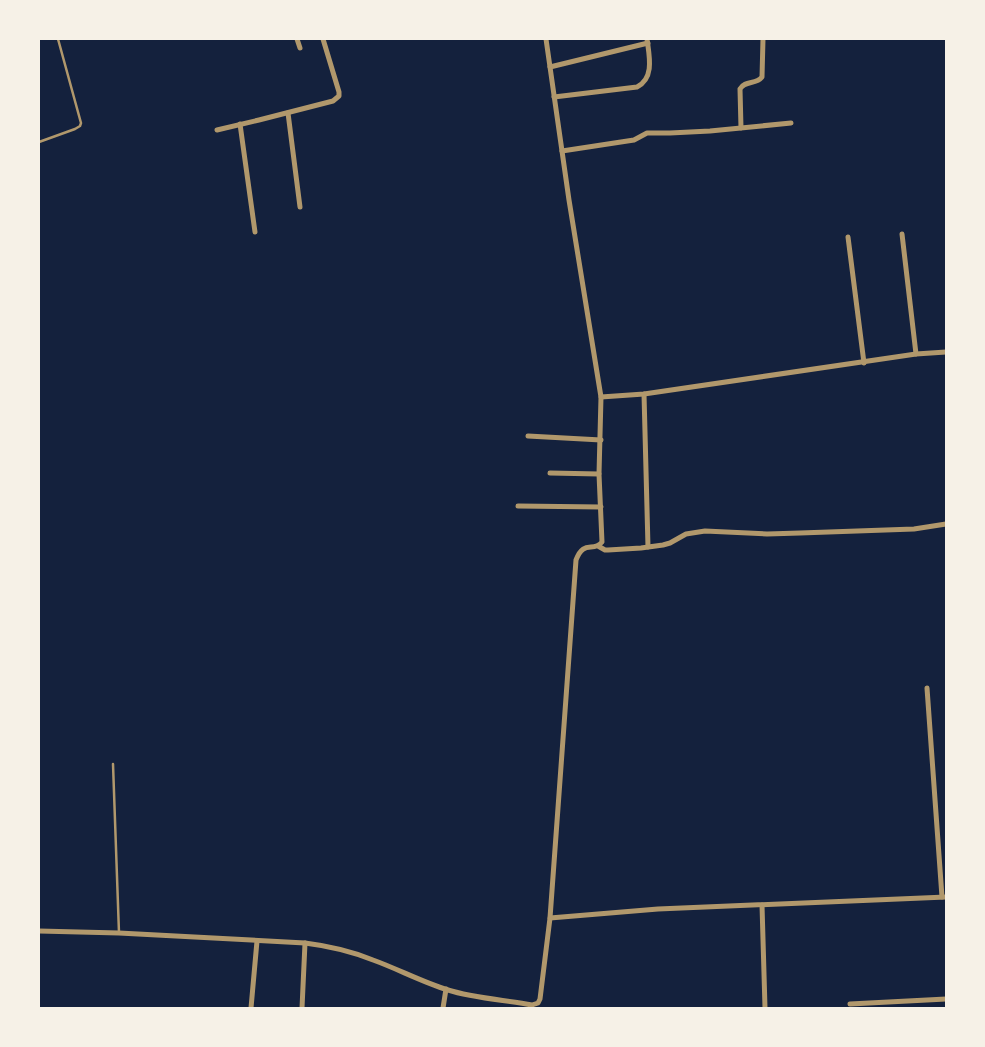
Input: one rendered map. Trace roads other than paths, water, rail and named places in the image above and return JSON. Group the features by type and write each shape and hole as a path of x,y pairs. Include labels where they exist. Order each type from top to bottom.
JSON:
{"street":[{"path":"297,39 300,48"},
{"path":"216,130 333,101 339,96 323,39"},
{"path":"39,931 257,940 326,946 374,960 446,989 538,1005 550,918 576,560 582,550 598,546 602,542 599,474 601,397 562,151 547,39"},
{"path":"741,128 740,89 742,86 758,81 762,77 762,39"},
{"path":"550,68 647,41 650,59 649,72 643,84 554,97"},
{"path":"288,113 300,207"},
{"path":"562,151 634,140 654,132 670,133 741,128 791,122"},
{"path":"240,124 255,232"},
{"path":"902,234 916,354"},
{"path":"848,237 864,363"},
{"path":"601,397 644,394 916,354 946,352"},
{"path":"644,394 648,547"},
{"path":"528,436 601,440"},
{"path":"550,473 599,474"},
{"path":"518,506 601,507"},
{"path":"598,546 605,550 648,547 670,543 686,534 700,532 800,533 914,528 946,524"},
{"path":"550,918 658,909 944,897 927,688"},
{"path":"762,905 764,1008"},
{"path":"251,1008 257,940"},
{"path":"302,1008 305,943"},
{"path":"443,1008 446,989"},
{"path":"850,1004 884,1005 946,999"},
{"path":"926,1000 926,1008"}],"lane":[{"path":"39,142 75,129 81,123 58,39"},
{"path":"113,764 119,933"}]}
